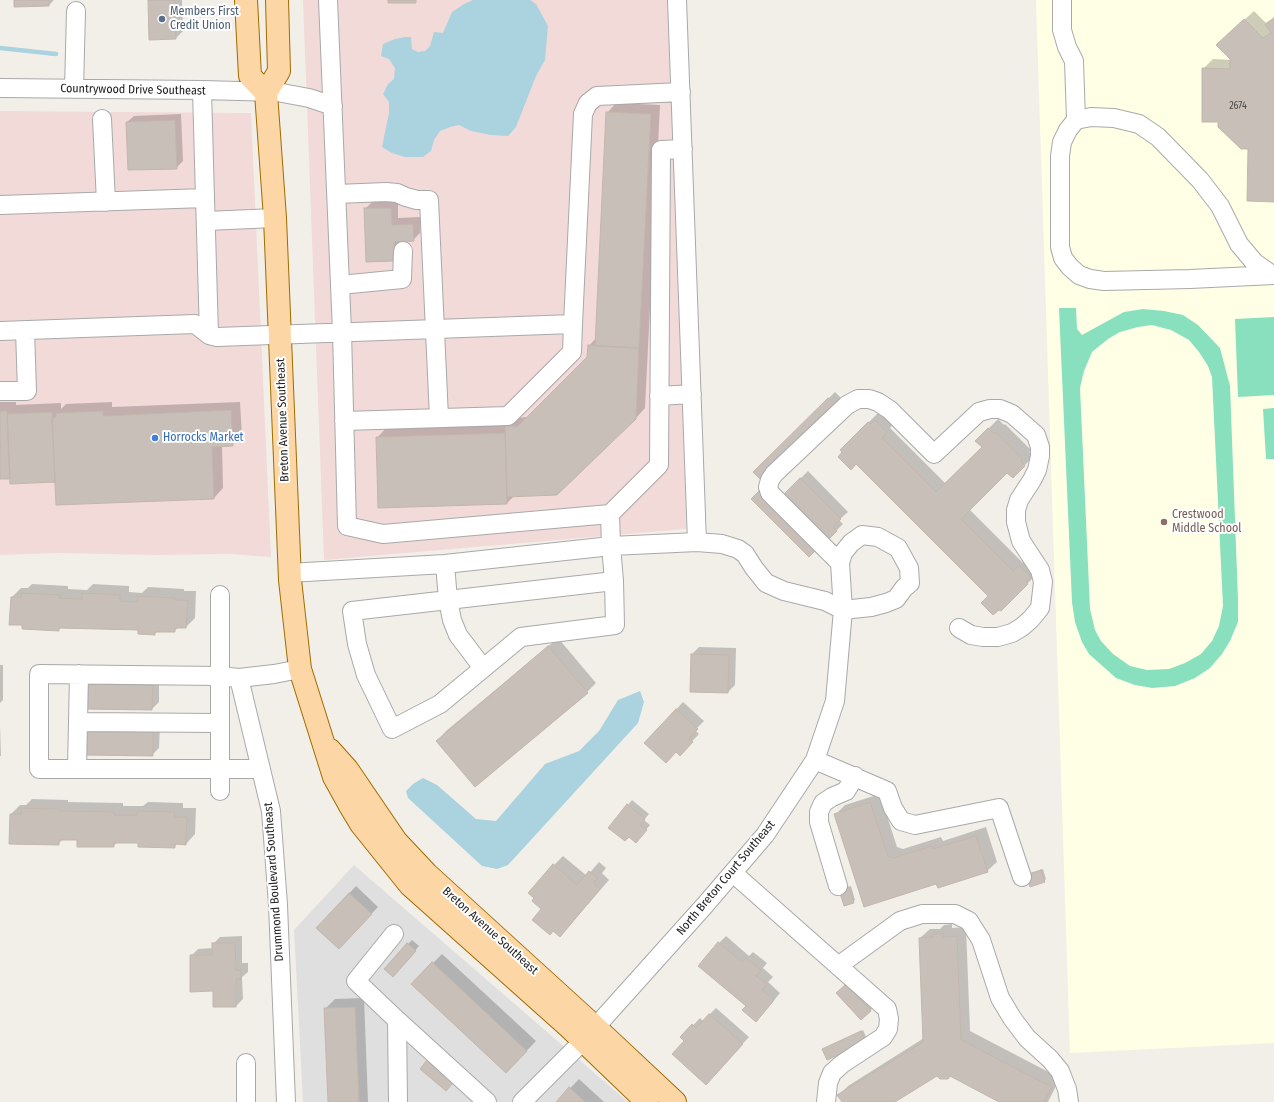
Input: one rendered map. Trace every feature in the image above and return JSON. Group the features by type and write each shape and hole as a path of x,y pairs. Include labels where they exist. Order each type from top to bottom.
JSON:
{"main road":[{"path":"246,0 250,76 266,93 279,71 277,0"},
{"path":"250,0 265,26 272,33 278,34"},
{"name":"Breton Avenue Southeast","path":"266,93 275,218 289,573 300,669 324,743 347,769 396,841 427,874 589,1034 647,1102"},
{"name":"Breton Avenue Southeast","path":"589,1034 675,1102"}],"street":[{"path":"328,0 342,332 346,526 383,534 610,514 659,465 661,150 683,149"},
{"path":"677,0 697,542"},
{"path":"1062,0 1062,30 1067,47 1074,61 1076,120"},
{"path":"74,89 76,11"},
{"name":"Countrywood Drive Southeast","path":"0,88 277,92 303,97 333,106"},
{"path":"202,90 209,335"},
{"path":"344,421 508,416 572,352 584,114 588,103 597,96 681,92"},
{"path":"1091,117 1114,118 1139,124 1158,137 1200,180 1220,206 1239,244 1254,262 1273,275 1104,281 1090,279 1079,275 1063,258 1060,246 1060,156 1062,142 1068,130 1076,120 1091,117"},
{"path":"102,119 106,202"},
{"path":"337,194 386,192 397,193 417,200 429,200 439,418"},
{"path":"0,205 206,198"},
{"path":"206,222 275,218"},
{"path":"340,285 402,279 403,250"},
{"path":"0,331 195,324 209,335 217,336 573,324"},
{"path":"0,391 27,391 25,330"},
{"path":"659,396 692,394"},
{"path":"840,563 770,493 768,486 774,474 847,404 858,399 869,399 878,402 890,410 934,454 979,412 990,409 1000,409 1012,414 1036,436 1040,447 1037,470 1016,510 1016,522 1021,541 1040,570 1043,582 1040,608 1032,619 1022,627 1012,633 998,637 971,635 959,628"},
{"path":"610,514 614,581 615,625 521,637 440,704 392,729 366,675 357,644 352,611 614,581"},
{"path":"289,573 445,564 611,546 697,542 722,544 738,549 745,554 766,583 784,591 825,601 843,610 871,607 896,599 904,588 910,583 909,568 898,548 878,537 862,535 851,543 843,553 840,563 843,610"},
{"path":"445,564 448,600 452,620 458,635 483,668"},
{"path":"220,595 220,791"},
{"name":"North Breton Court Southeast","path":"522,1102 589,1034 765,835 815,760 835,701 843,610"},
{"path":"261,770 39,769 39,674 219,676 239,678 300,669"},
{"path":"77,769 79,674"},
{"name":"Drummond Boulevard Southeast","path":"239,678 271,811 278,905 286,1102"},
{"path":"78,722 220,723"},
{"path":"815,760 887,791 893,808 901,821 915,825 999,808 1022,877"},
{"path":"838,886 819,822 819,812 823,803 846,791 855,776"},
{"path":"732,873 887,1008 889,1024 884,1037 832,1072 828,1083 826,1102"},
{"path":"838,966 900,921 922,914 955,914 969,921 981,940 1000,998 1012,1018 1027,1038 1050,1059 1060,1071 1067,1089 1069,1102"},
{"path":"394,934 356,981 396,1020 487,1102"},
{"path":"396,1020 398,1102"},
{"path":"246,1063 246,1102"}],"shaded area":[{"path":"303,0 685,0 686,529 324,560"},
{"name":"Crestwood Middle School","path":"1036,0 1274,0 1274,1043 1070,1053"},
{"path":"0,111 251,113 271,557 229,554 155,555 57,553 0,555"},
{"path":"354,865 628,1102 303,1102 294,930"}],"green space":[{"path":"1059,308 1076,308 1077,329 1082,335 1124,312 1143,309 1183,315 1198,325 1220,348 1230,386 1238,622 1230,641 1222,654 1210,668 1195,678 1175,686 1152,688 1135,685 1116,678 1089,654 1082,642 1075,622 1072,602","holes":["1152,325 1171,330 1189,340 1208,366 1212,377 1223,606 1219,626 1212,641 1201,654 1185,663 1169,669 1147,670 1130,666 1113,654 1101,641 1095,630 1090,609 1080,388 1084,371 1092,352 1108,339 1120,332 1138,327"]},
{"path":"1274,317 1274,395 1238,397 1235,319"},
{"path":"1274,408 1274,459 1266,459 1263,409"}],"water":[{"path":"473,0 530,0 536,4 548,26 545,60 536,76 516,127 508,136 491,135 471,131 459,125 440,131 434,140 431,151 423,157 405,157 392,153 382,147 389,113 389,102 383,94 388,84 394,79 395,68 389,59 381,56 383,44 395,39 411,37 412,49 418,52 425,51 430,46 434,32 443,33 452,12"},
{"path":"640,691 644,702 638,723 508,865 497,869 482,866 408,798 406,791 413,784 423,778 437,785 476,819 496,821 545,764 579,751 599,731 618,700"}],"building":[{"path":"14,0 49,0 49,6 14,7"},
{"name":"Members First Credit Union","path":"148,0 175,0 176,39 149,40"},
{"path":"388,0 416,0 416,3 388,3"},
{"path":"1274,18 1274,202 1247,201 1248,149 1241,149 1218,127 1218,122 1202,122 1202,68 1230,69 1230,59 1216,45 1244,19 1263,38 1271,33 1265,24"},
{"path":"606,112 651,114 639,348 595,346"},
{"path":"175,120 177,169 128,170 126,122"},
{"path":"364,208 391,208 392,225 413,224 414,241 394,242 394,261 366,262"},
{"path":"588,345 639,348 636,419 557,495 507,497 505,426 518,426 587,357"},
{"path":"828,398 835,405 760,479 753,472"},
{"path":"231,410 233,446 212,447 214,499 56,505 52,418 56,417 56,413 103,411 103,416"},
{"path":"0,411 7,411 10,479 0,479"},
{"path":"52,412 55,482 10,484 7,414"},
{"path":"875,420 887,432 882,438 936,492 982,447 975,441 988,428 994,434 996,432 1023,460 1021,461 1025,466 1013,478 1007,473 961,519 1013,571 1019,566 1031,577 1026,582 1028,584 1001,611 999,610 993,615 981,603 988,596 856,464 851,470 838,457 842,452 840,450 868,422 871,424"},
{"path":"505,433 507,504 378,508 376,437"},
{"path":"800,478 841,519 833,527 837,531 829,539 784,494"},
{"path":"759,491 817,549 809,557 751,499"},
{"path":"21,593 60,595 59,598 82,599 82,593 120,595 120,601 137,602 138,596 188,600 186,628 175,628 175,632 155,632 155,635 138,634 138,630 59,628 59,631 22,629 22,625 9,625 11,597 21,597"},
{"path":"548,646 588,693 475,787 436,741"},
{"path":"691,654 729,655 728,693 690,692"},
{"path":"84,684 153,685 152,710 84,709"},
{"path":"676,709 698,729 689,738 693,742 680,756 676,752 666,763 644,743"},
{"path":"85,730 153,731 153,756 85,755"},
{"path":"870,802 888,856 893,858 932,846 933,849 976,836 988,872 938,888 936,884 864,907 834,814"},
{"path":"627,804 645,819 640,825 647,830 636,843 629,837 625,841 608,828"},
{"path":"21,808 59,809 59,811 114,812 114,815 137,815 137,811 175,812 174,817 187,817 186,845 175,844 175,848 138,847 138,843 114,843 114,847 77,847 77,840 59,840 59,845 9,844 10,814 21,814"},
{"path":"553,864 577,885 589,871 598,878 593,883 600,889 560,937 553,931 550,935 532,920 541,909 532,901 534,898 528,893"},
{"path":"1041,870 1045,882 1030,887 1027,875"},
{"path":"849,887 854,903 844,906 839,890"},
{"path":"349,893 372,914 339,949 316,928"},
{"path":"943,933 943,937 957,936 961,1040 1052,1087 1044,1102 999,1102 950,1076 948,1079 940,1079 937,1076 895,1102 842,1102 837,1095 923,1042 919,938 933,937 933,934"},
{"path":"718,942 742,962 746,958 761,970 756,976 767,984 762,990 774,1000 756,1022 742,1010 746,1006 698,966"},
{"path":"212,943 235,943 236,970 241,970 241,979 236,979 236,1007 213,1007 213,991 190,992 190,955 212,955"},
{"path":"407,943 416,951 393,977 384,969"},
{"path":"432,962 527,1051 506,1073 411,984"},
{"path":"846,984 871,1011 861,1020 836,993"},
{"path":"355,1007 359,1102 328,1102 324,1008"},
{"path":"709,1014 743,1044 706,1085 672,1054 684,1041 680,1037 692,1024 696,1028"},
{"path":"861,1031 866,1042 827,1060 822,1049"},
{"path":"427,1060 453,1083 446,1091 420,1069"},
{"path":"569,1087 585,1102 556,1102"}],"waterway":[{"path":"0,48 56,54"}],"place":[{"name":"Members First Credit Union","path":"162,19"},
{"name":"Horrocks Market","path":"155,438"},
{"name":"Crestwood Middle School","path":"1164,522"}]}
